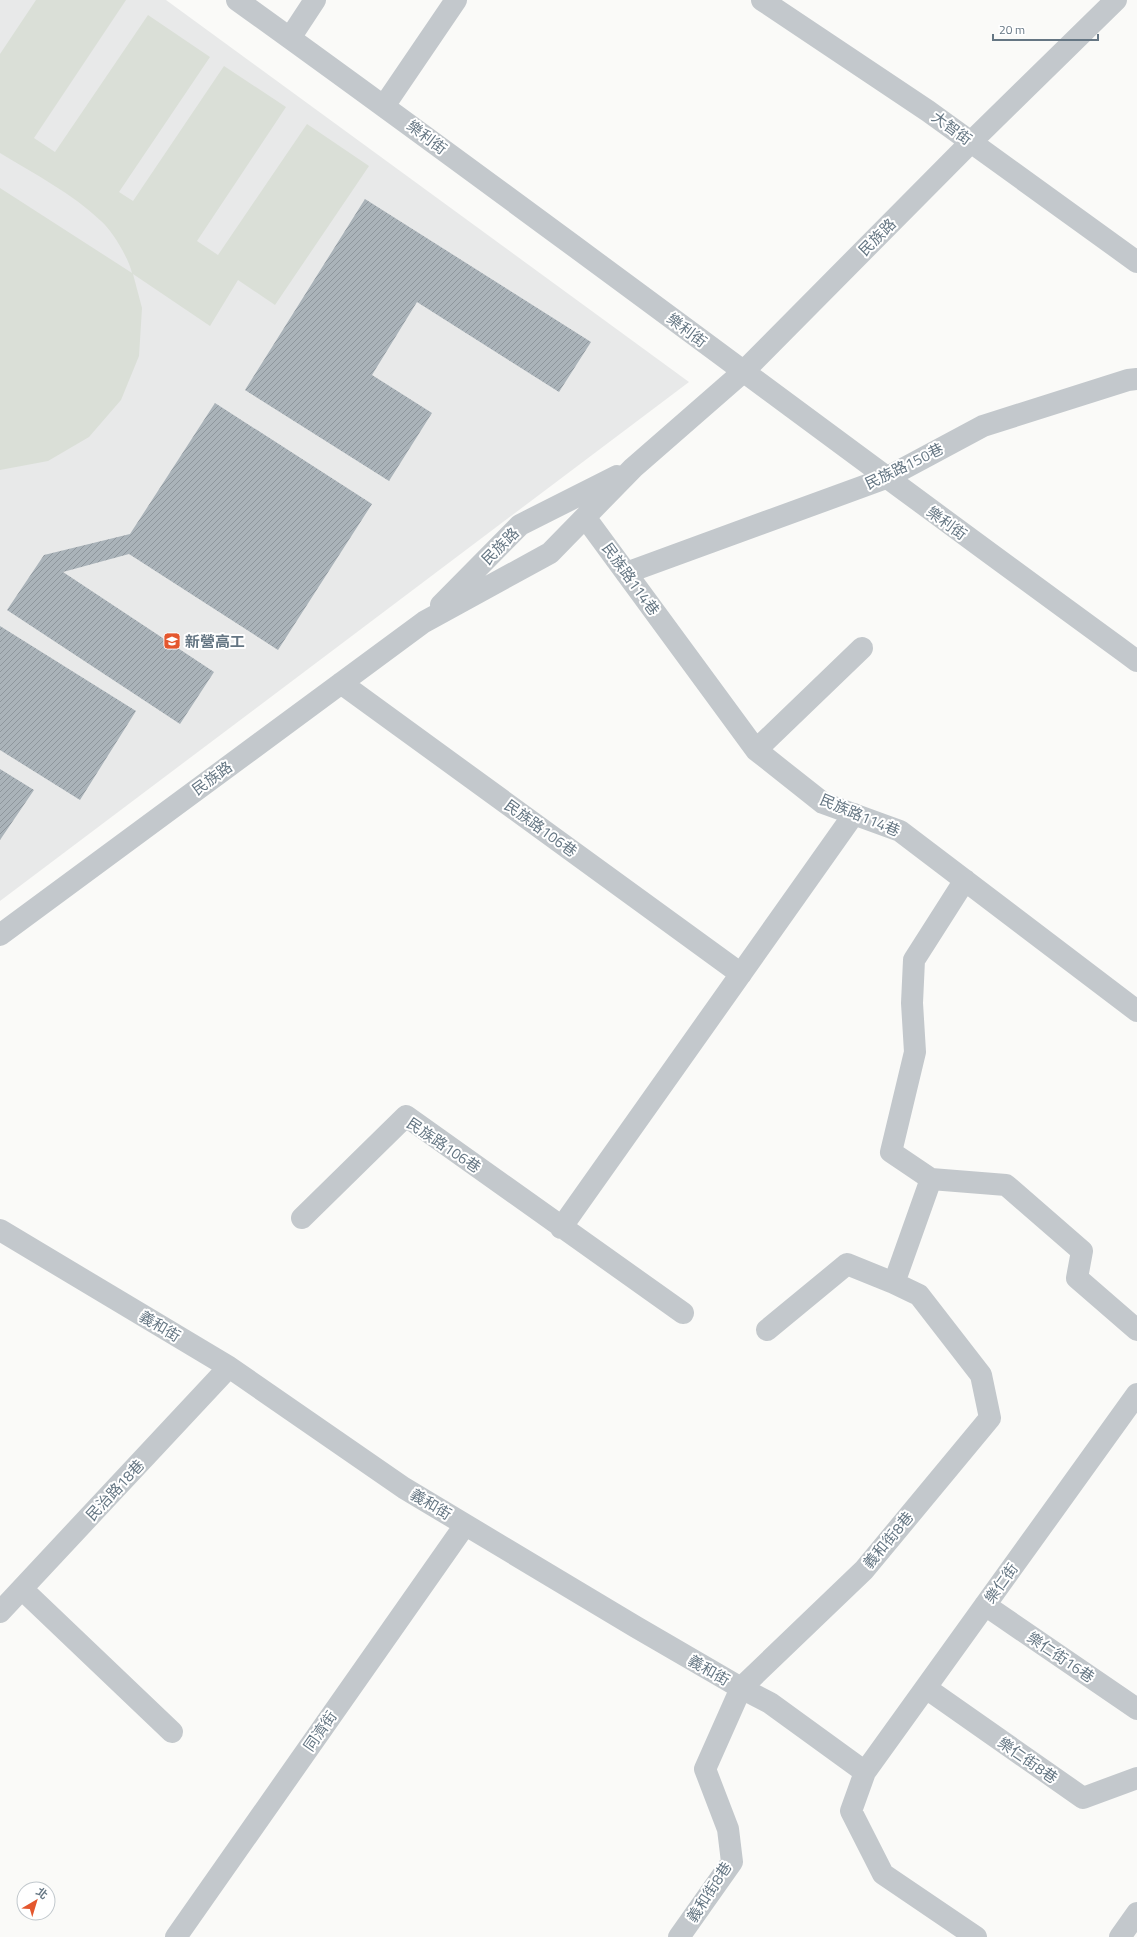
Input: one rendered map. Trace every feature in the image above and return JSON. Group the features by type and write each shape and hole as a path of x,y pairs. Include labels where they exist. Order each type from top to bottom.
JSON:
{"street":[{"name":"樂利街","path":"237,0 384,106 886,478 1137,660"},
{"path":"290,38 315,0"},
{"path":"384,106 456,0"},
{"name":"大智街","path":"762,0 928,111 1137,262"},
{"name":"民族路","path":"0,935 424,622 550,553 633,468 743,372 971,142 1116,0"},
{"name":"民族路150巷","path":"626,573 886,478 983,426 1128,380 1137,379"},
{"name":"民族路","path":"424,622 520,525 633,468"},
{"name":"民族路114巷","path":"585,517 756,750 823,803 900,831 1137,1011"},
{"path":"756,750 862,648"},
{"name":"民族路106巷","path":"341,683 741,974"},
{"path":"561,1228 854,814"},
{"path":"965,880 914,960 912,1004 915,1052 891,1152 931,1179 1006,1185 1082,1251 1077,1278 1137,1330"},
{"name":"民族路106巷","path":"302,1218 406,1116 561,1228 683,1313"},
{"path":"894,1283 931,1179"},
{"name":"義和街","path":"0,1230 229,1367 404,1488 741,1688 770,1703 865,1772"},
{"name":"義和街8巷","path":"678,1937 732,1862 728,1829 705,1769 741,1688 864,1570 990,1418 981,1375 919,1295 848,1264 766,1330"},
{"name":"民治路18巷","path":"0,1612 229,1367"},
{"name":"樂仁街","path":"976,1937 883,1874 851,1811 865,1772 1137,1394"},
{"name":"同濟街","path":"176,1937 465,1525"},
{"path":"22,1590 172,1732"},
{"name":"樂仁街16巷","path":"985,1605 1137,1709"},
{"name":"樂仁街8巷","path":"926,1688 1083,1798 1137,1778"},
{"path":"1120,1937 1137,1913"}],"shaded area":[{"name":"新營高工","path":"0,0 166,0 689,382 0,901"},
{"path":"36,0 126,0 34,138 55,152 148,15 210,57 119,192 133,201 224,66 286,107 197,241 218,255 307,124 369,166 275,305 238,280 210,326 133,274 142,308 139,356 121,400 89,437 48,461 0,470 0,188 132,273 120,245 105,225 90,211 39,176 0,153 0,54"}],"building":[{"path":"365,199 591,342 559,392 417,302 372,375 432,413 389,481 245,390"},
{"path":"215,403 372,504 278,650 129,554 63,572 214,672 180,724 7,610 44,555 130,534"},
{"path":"0,626 136,711 80,800 0,750"},
{"path":"0,769 34,790 0,840"}],"place":[{"name":"新營高工","path":"172,641"}]}
